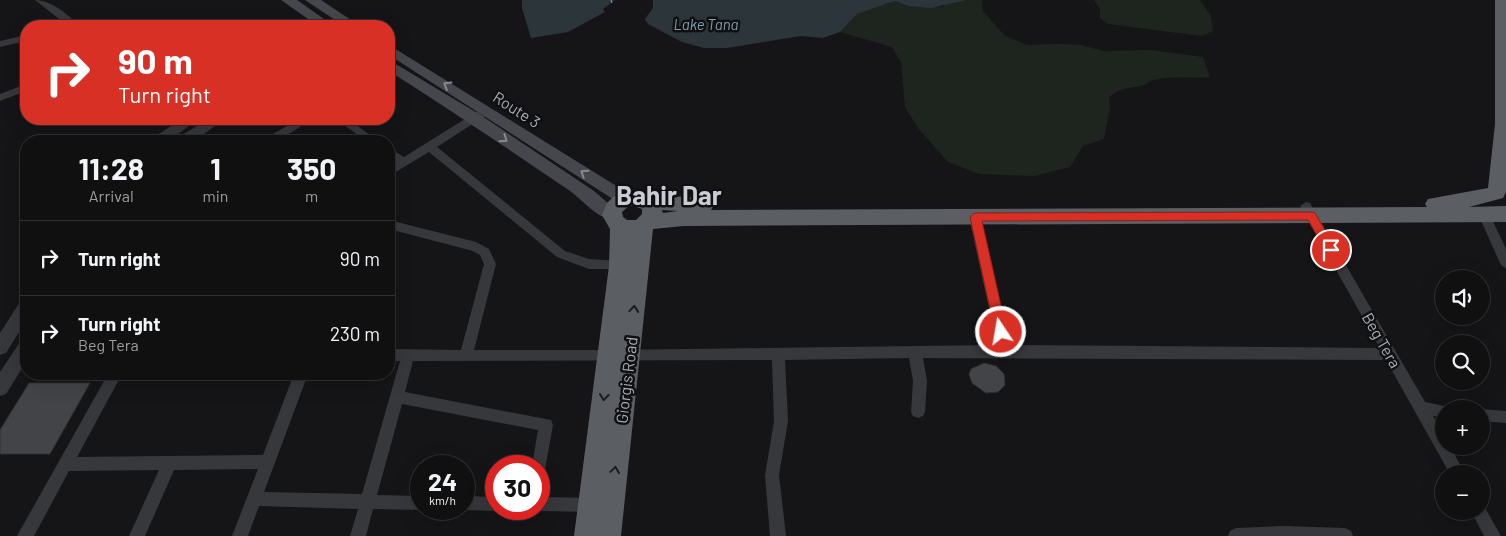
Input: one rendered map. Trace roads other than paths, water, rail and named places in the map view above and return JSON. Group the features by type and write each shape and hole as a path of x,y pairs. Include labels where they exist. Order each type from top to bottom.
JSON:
{"highway":[{"path":"1309,211 1432,204 1502,194 1504,124 1503,0"},
{"path":"647,216 635,198 625,199 615,206 616,221 632,228 647,216 684,218 747,212 1309,211 1485,216 1506,214"},
{"name":"Giorgis Road","path":"602,536 600,505 620,356 640,241 647,216"},
{"name":"Giorgis Road","path":"616,221 620,266 620,356"}],"main road":[{"path":"288,0 318,20"},
{"path":"312,0 343,20"},
{"name":"Route 3","path":"395,53 480,114 625,199"},
{"path":"395,68 480,114 588,195 616,221"}],"street":[{"path":"40,0 67,20"},
{"path":"0,44 20,39"},
{"path":"0,98 20,90"},
{"path":"395,167 480,114"},
{"path":"168,135 184,125"},
{"path":"280,135 297,125"},
{"path":"350,125 364,135"},
{"path":"428,146 561,254 588,264 620,266"},
{"path":"395,157 402,162"},
{"name":"Beg Tera","path":"1309,211 1453,465"},
{"path":"964,213 1005,351"},
{"path":"1485,216 1506,263"},
{"path":"395,227 476,247 485,252 490,264 466,356"},
{"path":"0,348 20,316"},
{"path":"395,356 620,356 1005,351 1390,354"},
{"path":"0,353 20,352"},
{"path":"915,353 920,381 918,412"},
{"path":"778,354 781,421 772,475 778,536"},
{"path":"358,536 408,356"},
{"path":"0,388 20,359"},
{"path":"24,536 112,380"},
{"path":"240,536 299,380"},
{"path":"396,398 546,425 541,455"},
{"path":"1422,408 1435,410"},
{"path":"1490,416 1506,418"},
{"path":"65,464 267,462"},
{"path":"137,536 170,463"},
{"path":"254,499 410,503"},
{"path":"550,504 600,505"},
{"path":"1484,520 1493,536"},
{"path":"1236,536 1345,536"}],"water":[{"path":"522,0 615,0 603,9 605,12 568,32 531,38 522,8"},
{"name":"Lake Tana","path":"653,0 967,0 931,8 908,6 895,1 857,14 840,32 823,38 801,36 727,48 704,48 682,42 648,24 645,19 653,8"}],"district":[{"name":"Bahir Dar","path":"669,194"}]}
